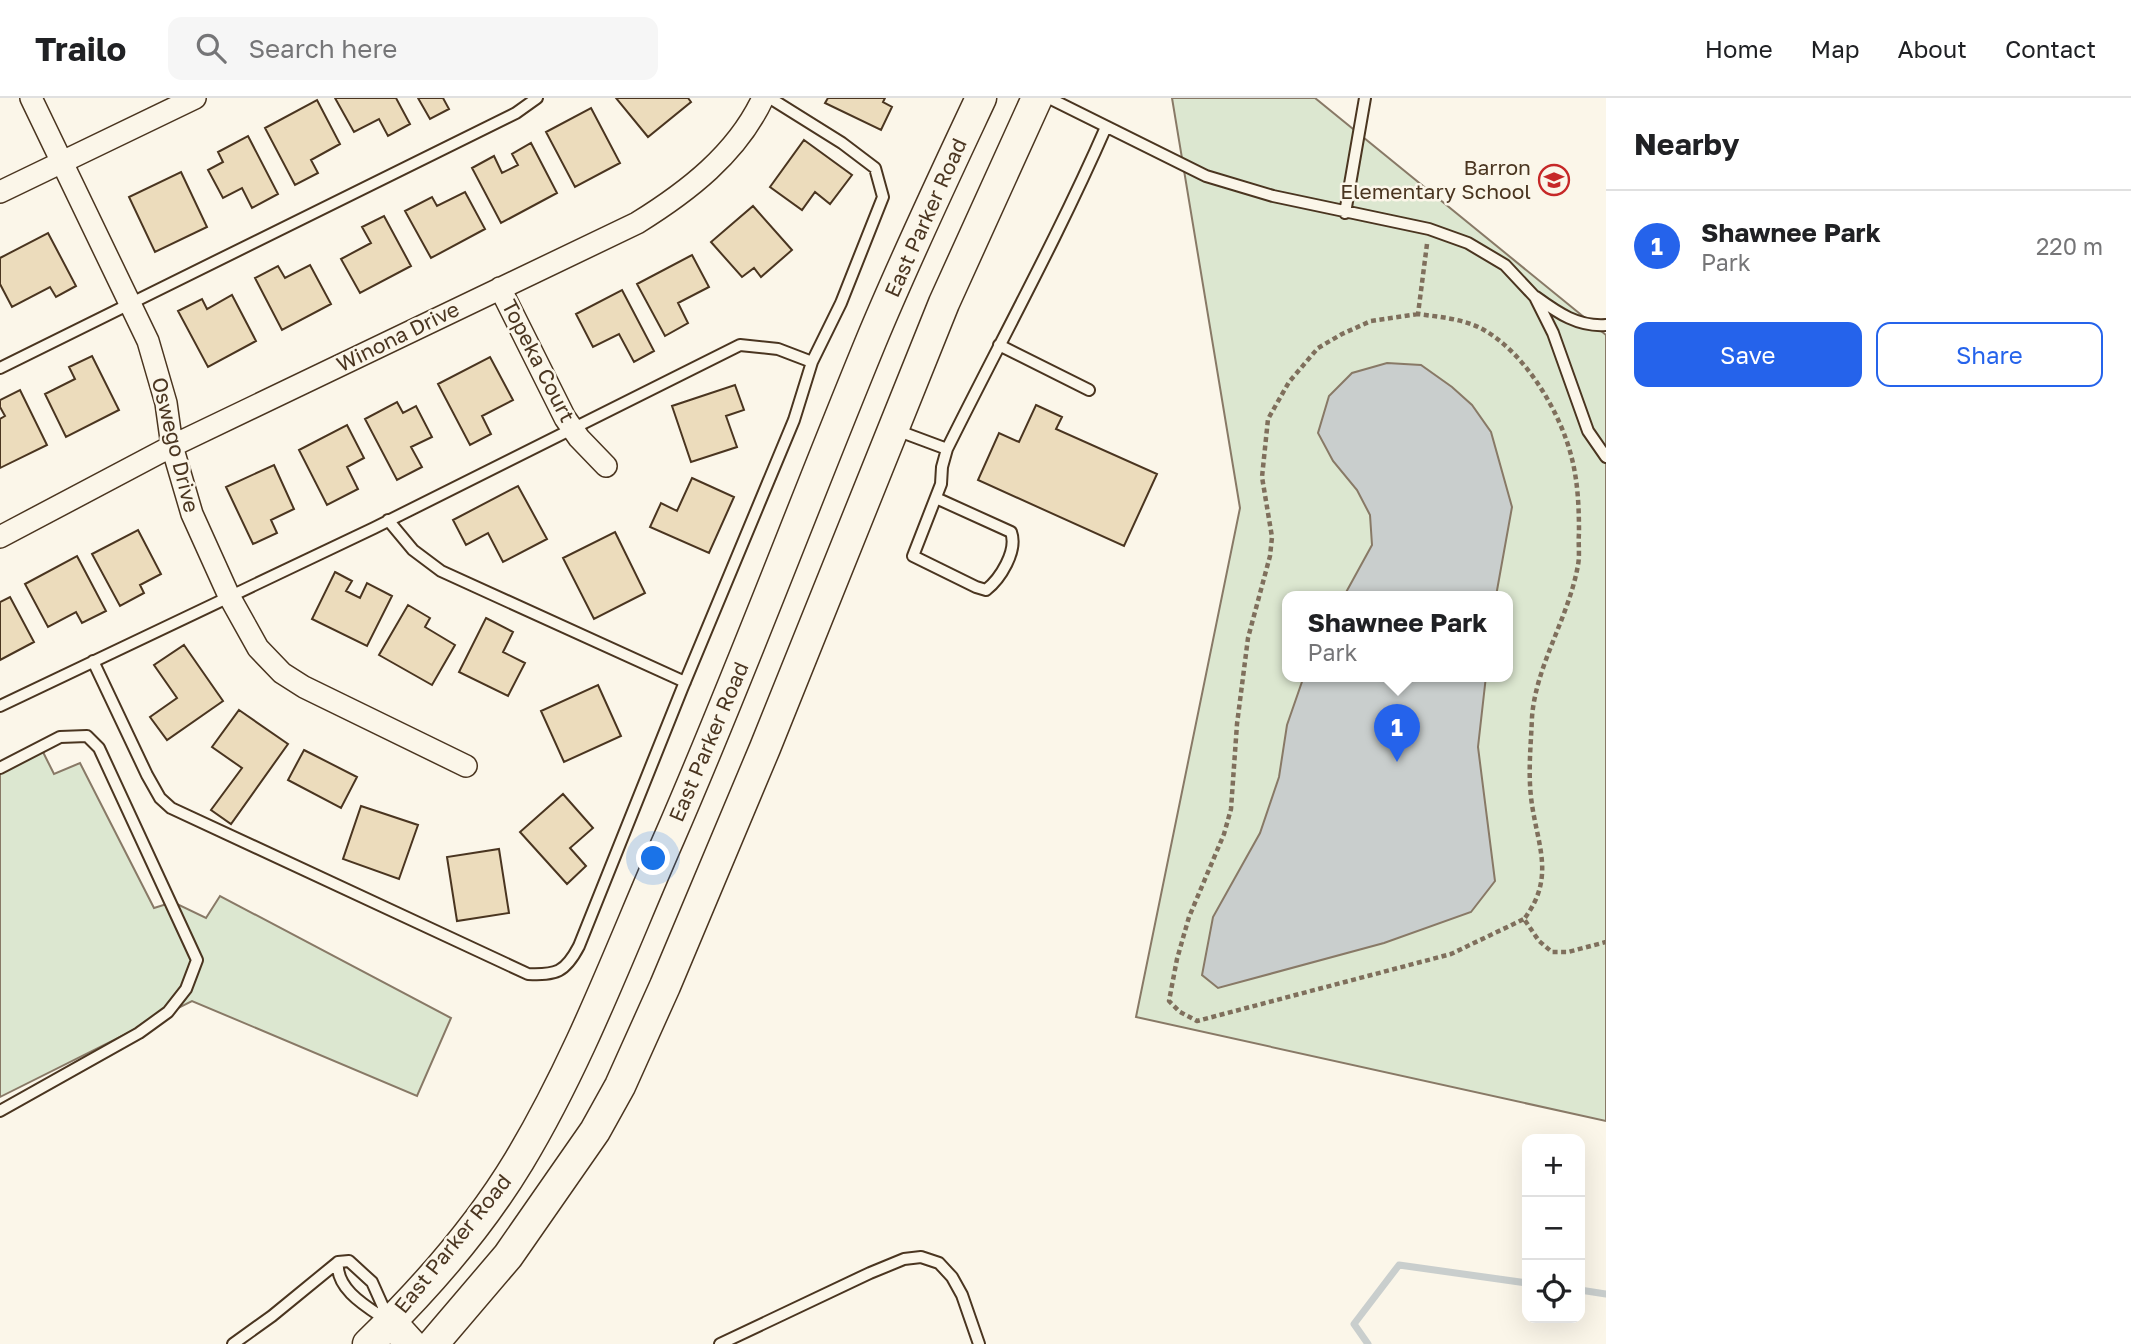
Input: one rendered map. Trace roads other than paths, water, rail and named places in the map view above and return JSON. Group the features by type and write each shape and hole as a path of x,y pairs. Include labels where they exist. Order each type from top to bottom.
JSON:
{"main road":[{"name":"East Parker Road","path":"368,1344 420,1292 487,1209 520,1160 574,1060 718,724 875,332 981,98"},
{"path":"433,1344 508,1256 589,1141 620,1086 760,761 944,303 1037,98"},
{"path":"391,1322 411,1344"}],"street":[{"name":"Oswego Drive","path":"31,98 148,341 166,403 172,446 192,514 229,596 258,648 282,673 304,687 466,766"},
{"path":"0,192 195,98"},
{"name":"Winona Drive","path":"0,537 172,446 637,223 676,198 720,160 762,98"},
{"name":"Topeka Court","path":"500,288 565,418 606,466"}],"lane":[{"path":"0,368 516,113 537,98"},
{"path":"93,661 147,775 160,798 171,808 528,974 553,975 572,960 794,421 812,362 841,303 883,197 875,168 842,142 770,98"},
{"path":"1049,98 1206,176 1273,196 1429,229 1468,243 1505,265 1535,297 1560,314 1590,326 1606,325"},
{"path":"1345,213 1365,98"},
{"path":"936,498 1011,533 1013,540 1006,562 997,581 986,590 913,556 936,498 947,449 1072,205 1106,127"},
{"path":"1535,297 1553,333 1588,431 1606,457"},
{"path":"0,706 388,520 740,345 778,349 812,362"},
{"path":"999,345 1089,390"},
{"path":"893,429 947,449"},
{"path":"388,520 413,550 441,570 685,682"},
{"path":"0,768 60,737 87,736 99,748 197,960 186,989 168,1012 139,1032 0,1111"},
{"path":"720,1344 870,1273 904,1259 921,1257 939,1263 952,1277 962,1295 979,1344"},
{"path":"233,1344 338,1262 349,1261 372,1282 391,1322"},
{"path":"338,1262 343,1282 358,1302 391,1322"}],"waterway":[{"path":"1368,1344 1354,1324 1399,1265 1522,1282"},
{"path":"1585,1291 1606,1294"}],"place":[{"name":"Barron Elementary School","path":"1554,180"},
{"name":"Shawnee Park","path":"1397,762"}]}
